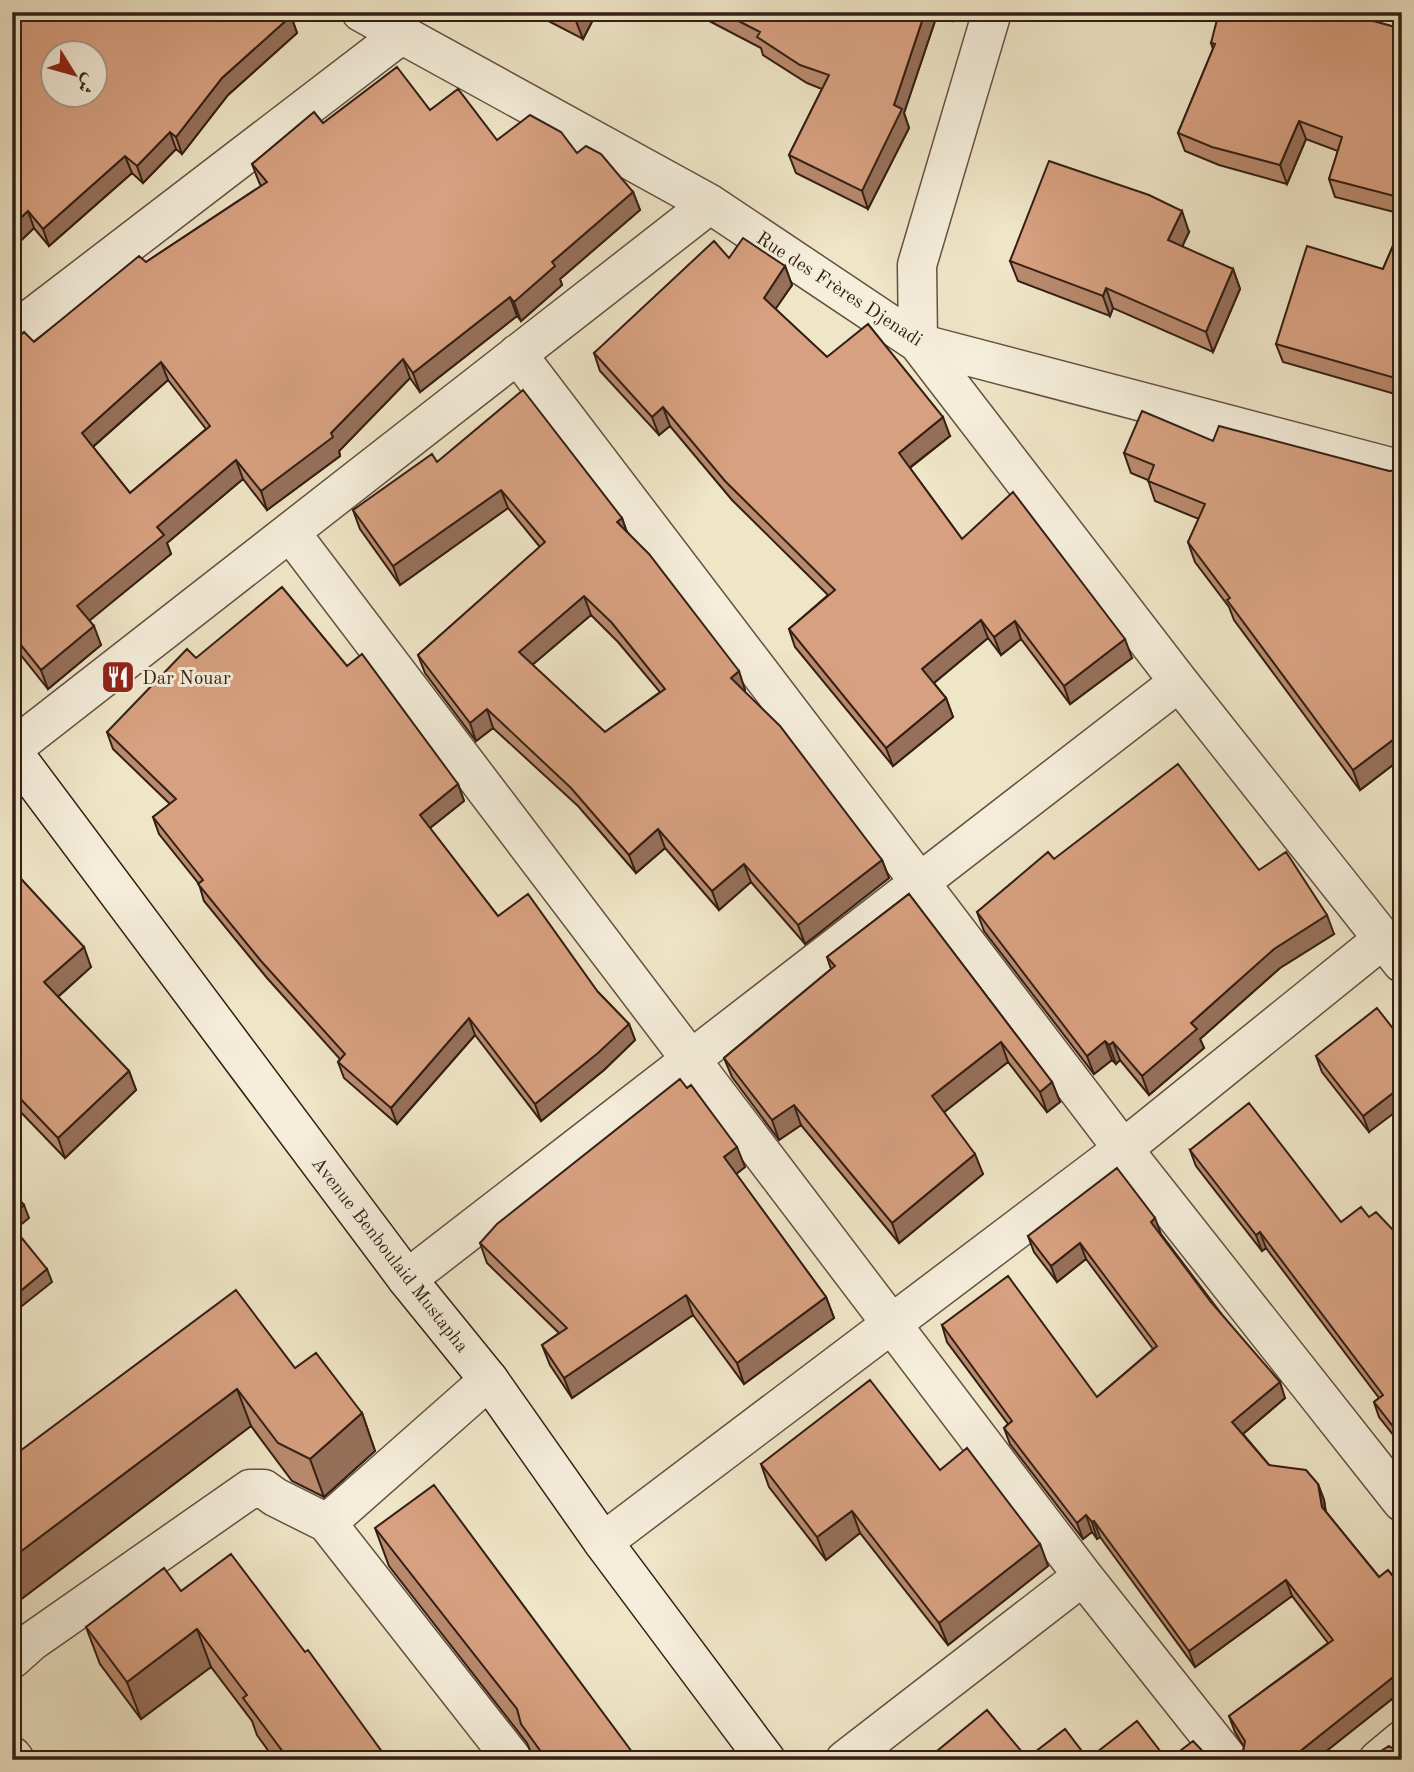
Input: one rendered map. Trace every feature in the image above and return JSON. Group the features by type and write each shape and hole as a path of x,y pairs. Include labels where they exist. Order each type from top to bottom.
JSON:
{"street":[{"name":"Rue des Frères Djenadi","path":"361,12 710,204 918,343 1402,470"},
{"path":"603,1542 1123,1149 1392,951 1179,682 918,343 916,265 992,12"},
{"path":"1365,12 1402,23"},
{"path":"12,333 402,34"},
{"path":"12,750 710,204"},
{"path":"517,354 1123,1149 1402,1502"},
{"path":"290,532 1083,1576 1229,1760"},
{"path":"407,1279 1179,682"},
{"name":"Avenue Benboulaid Mustapha","path":"12,750 407,1279 489,1380 603,1542 766,1760"},
{"path":"327,1523 489,1380"},
{"path":"12,1659 32,1642 250,1489 270,1491 275,1497 327,1523 513,1760"},
{"path":"845,1760 1083,1576"},
{"path":"1378,1760 1402,1740"}],"building":[{"path":"12,12 288,12 291,16 222,78 176,137 170,132 137,166 125,156 43,229 28,211 12,226"},
{"path":"560,12 581,12 576,21"},
{"path":"721,12 925,12 894,105 902,109 862,191 789,155 829,75 800,65 757,37 760,32"},
{"path":"1219,12 1348,12 1402,29 1402,198 1329,179 1342,137 1299,121 1280,165 1212,147 1178,133 1215,44 1211,43"},
{"path":"397,67 430,110 458,89 497,140 530,115 561,132 577,153 586,146 601,154 633,192 552,262 555,266 514,302 510,297 413,373 403,359 331,433 333,437 261,491 236,460 157,527 164,535 77,606 94,626 41,670 12,634 12,343 24,332 34,342 139,256 146,262 267,182 252,164 314,112 323,123","holes":["161,362 210,426 130,493 82,433"]},
{"path":"1049,161 1149,195 1182,211 1168,240 1233,269 1206,332 1106,288 1103,296 1010,261"},
{"path":"1402,225 1402,380 1276,344 1307,246 1383,269"},
{"path":"743,238 785,266 764,298 827,357 868,324 943,417 899,453 962,539 1013,492 1125,639 1064,686 1015,621 994,637 981,620 922,669 946,698 886,748 789,629 835,590 725,481 663,407 652,417 594,353 714,241 729,258"},
{"path":"523,390 622,518 617,522 649,554 739,671 731,678 780,726 882,860 798,925 744,864 712,891 658,829 629,855 571,788 487,709 470,723 418,655 545,542 501,490 393,566 353,510 432,454 437,462","holes":["584,596 612,623 665,689 605,732 519,652"]},
{"path":"1142,411 1213,441 1219,426 1389,471 1402,470 1402,733 1353,770 1227,600 1230,598 1188,542 1205,504 1148,481 1154,465 1124,453"},
{"path":"282,587 347,666 362,654 458,784 420,815 498,916 528,894 598,992 629,1024 535,1104 469,1018 391,1108 338,1062 345,1054 261,961 198,884 203,880 153,817 176,799 107,732 187,649 196,658"},
{"path":"1178,764 1259,870 1286,852 1327,915 1274,949 1191,1023 1197,1029 1142,1076 1113,1042 1109,1045 1105,1041 1087,1056 977,912 1048,852 1054,859"},
{"path":"12,869 84,947 44,982 129,1071 58,1138 12,1090 12,1067 16,1064 12,1059"},
{"path":"909,894 1052,1082 1040,1092 1001,1042 932,1096 975,1154 892,1223 794,1105 772,1120 724,1058 835,966 827,957"},
{"path":"1377,1008 1402,1040 1402,1086 1363,1116 1316,1056"},
{"path":"680,1079 687,1088 691,1085 737,1147 724,1157 826,1297 737,1363 686,1295 564,1378 542,1345 567,1328 480,1243 497,1224"},
{"path":"1249,1103 1341,1222 1361,1207 1369,1217 1376,1212 1393,1230 1402,1223 1402,1303 1396,1307 1402,1314 1402,1438 1374,1402 1383,1395 1260,1232 1256,1235 1190,1150"},
{"path":"1117,1168 1155,1218 1151,1222 1211,1302 1280,1382 1232,1422 1269,1465 1306,1470 1318,1484 1322,1507 1379,1577 1388,1570 1402,1587 1402,1670 1289,1760 1264,1760 1259,1752 1249,1760 1237,1760 1243,1752 1245,1741 1229,1716 1333,1640 1286,1580 1189,1651 1094,1521 1086,1515 1077,1523 1004,1428 1012,1421 942,1325 1008,1276 1097,1397 1157,1346 1080,1243 1051,1266 1028,1236"},
{"path":"12,1191 24,1205 12,1215"},
{"path":"12,1226 47,1269 12,1298"},
{"path":"236,1290 295,1368 316,1353 362,1413 310,1459 278,1443 237,1389 12,1558 12,1457"},
{"path":"870,1380 940,1470 967,1448 1040,1544 939,1623 852,1511 817,1537 761,1464"},
{"path":"434,1485 638,1760 547,1760 521,1724 517,1709 375,1528"},
{"path":"231,1554 305,1652 308,1650 388,1760 289,1760 243,1698 247,1695 197,1629 127,1682 86,1627 164,1568 181,1591"},
{"path":"987,1710 1027,1758 1065,1729 1088,1759 1137,1721 1167,1760 926,1760"},
{"path":"1193,1741 1211,1760 1168,1760"},
{"path":"1389,1746 1402,1754 1402,1760 1352,1760 1358,1752 1373,1756"}],"place":[{"name":"Dar Nouar","path":"118,677"}]}
